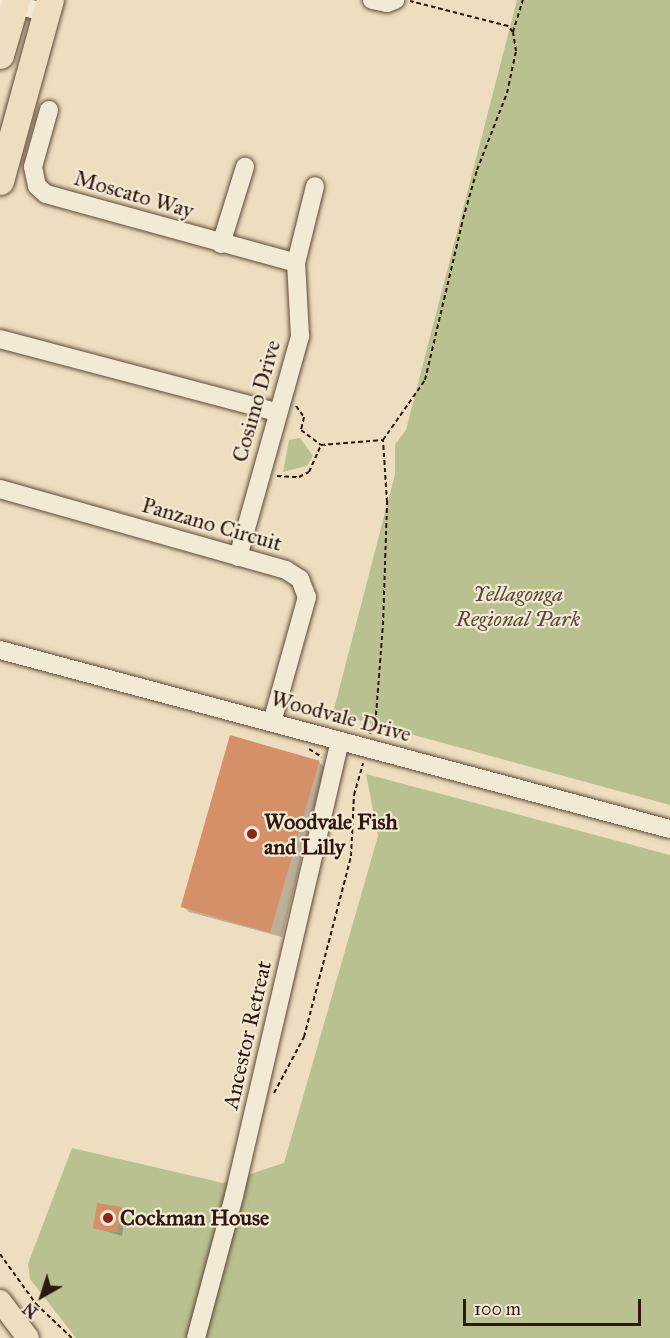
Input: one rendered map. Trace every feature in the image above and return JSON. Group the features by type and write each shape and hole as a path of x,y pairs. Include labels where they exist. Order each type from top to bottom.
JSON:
{"highway":[{"path":"0,55 10,1"},
{"path":"0,181 48,6"}],"main road":[{"path":"0,1301 28,1338"}],"street":[{"path":"372,0 398,1"},
{"path":"10,1 48,6"},
{"name":"Moscato Way","path":"49,110 33,167 41,191 222,244 296,263"},
{"path":"222,244 245,167"},
{"name":"Cosimo Drive","path":"238,557 282,410 300,336 296,263 315,186"},
{"path":"0,339 282,410"},
{"name":"Panzano Circuit","path":"0,489 286,570 305,588 305,608 272,722"},
{"name":"Woodvale Drive","path":"0,650 670,829"},
{"name":"Ancestor Retreat","path":"196,1338 234,1196 340,741"}],"path":[{"path":"418,393 434,352 477,170 507,93 516,51 513,32 523,0"},
{"path":"398,1 494,22 513,32"},
{"path":"282,410 293,403 301,410 302,430 321,445 382,440"},
{"path":"270,474 282,478 299,477 309,472 321,445"},
{"path":"0,1254 36,1304 72,1338"}],"green space":[{"name":"Yellagonga Regional Park","path":"517,0 670,0 670,805 333,713 395,474 395,444 406,430"},
{"path":"300,438 313,456 307,466 283,472 289,440"},
{"path":"366,774 670,855 670,1338 76,1338 30,1279 28,1264 72,1148 223,1183 284,1163 378,836"}],"building":[{"name":"Woodvale Fish and Lilly","path":"230,735 319,761 270,933 181,907"},
{"name":"Cockman House","path":"97,1203 122,1207 118,1233 93,1229"}],"place":[{"name":"Woodvale Fish and Lilly","path":"252,834"},
{"name":"Cockman House","path":"108,1218"}]}
